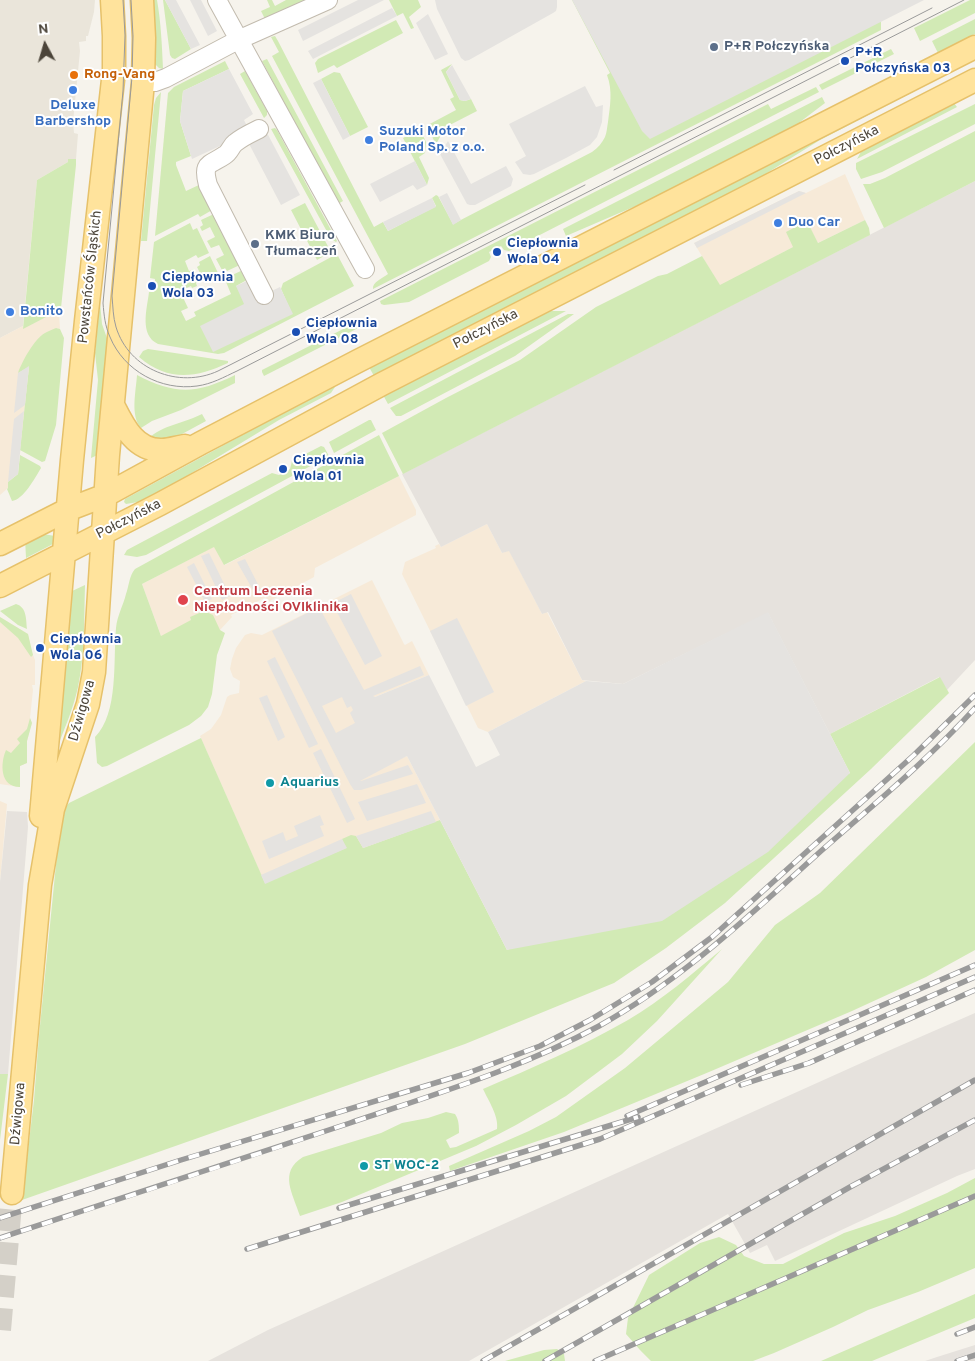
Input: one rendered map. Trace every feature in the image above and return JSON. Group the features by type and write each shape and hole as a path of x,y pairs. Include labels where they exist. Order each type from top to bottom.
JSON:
{"main road":[{"name":"Powstańców Śląskich","path":"64,554 86,320 114,71 112,0"},
{"path":"103,534 143,82 144,38 142,0"},
{"path":"0,544 68,510 106,495 329,376 975,47"},
{"name":"Połczyńska","path":"0,586 160,504 382,384 975,80"},
{"path":"329,376 338,377 343,381 345,386 343,406"},
{"path":"113,405 130,436 143,445 163,450 201,443"},
{"name":"Dźwigowa","path":"12,1193 40,884 55,803 88,704 94,672 103,534"},
{"name":"Dźwigowa","path":"40,884 39,857 42,805 64,554"}],"street":[{"path":"217,0 365,269"},
{"path":"143,82 154,82 166,78 238,40 328,0"},
{"path":"260,129 233,144 230,152 208,165 205,174 208,185 264,295"}],"shaded area":[{"path":"0,0 95,0 88,36 86,36 86,41 79,42 80,51 73,122 74,133 78,134 76,159 69,159 68,162 37,180 23,326 0,338"},
{"path":"165,0 176,0 200,45 191,49"},
{"path":"190,0 201,0 217,31 208,36"},
{"path":"358,0 384,0 303,41 298,30"},
{"path":"435,0 557,0 557,7 553,13 465,61 461,58 437,9"},
{"name":"P+R Połczyńska","path":"572,0 924,0 650,139 642,131"},
{"path":"392,8 397,16 313,59 308,51"},
{"path":"428,14 448,54 435,60 416,23"},
{"path":"452,65 471,99 460,100 446,72"},
{"path":"229,69 253,114 244,120 247,126 237,138 192,159 180,121 183,91"},
{"path":"321,79 350,136 343,140 313,83"},
{"path":"585,86 596,107 603,105 602,122 597,137 590,145 534,174 523,174 515,162 526,156 509,124"},
{"path":"266,131 300,195 281,205 247,140"},
{"path":"448,141 471,184 506,166 513,179 511,186 475,205 467,204 440,154"},
{"path":"415,161 427,185 417,190 413,185 380,202 370,184"},
{"path":"845,174 865,220 818,243 806,221 793,247 720,286 694,243 799,191 806,193"},
{"path":"975,181 975,660 947,690 939,677 830,734 768,613 623,684 582,680 548,612 542,614 509,551 502,553 487,524 441,547 402,474"},
{"path":"799,191 806,193 697,248 694,243"},
{"path":"447,193 461,220 453,225 439,197"},
{"path":"432,198 436,207 388,231 383,222"},
{"path":"251,279 259,297 280,287 293,314 213,352 200,326 244,304 236,286"},
{"path":"59,314 60,329 56,328 29,366 20,453 8,488 0,495 0,338 50,315"},
{"path":"29,366 25,405 14,413 18,373"},
{"path":"24,411 18,474 8,482 14,419"},
{"path":"399,476 416,510 416,515 315,568 314,577 268,602 266,597 231,615 232,617 220,630 161,636 142,584 215,546 225,565"},
{"path":"487,524 502,553 509,550 542,614 547,612 582,680 586,681 488,732 478,728 402,574 405,562 436,548 435,546 439,544 441,547"},
{"path":"209,553 230,596 222,600 201,556"},
{"path":"245,559 263,594 257,597 237,562"},
{"path":"194,563 212,599 205,602 187,567"},
{"path":"372,580 404,644 412,641 429,675 375,697 402,758 407,756 440,820 265,884 200,736 211,729 221,715 227,697 239,693 240,681 233,677 230,669 236,648 245,635 251,633 262,635"},
{"path":"351,594 382,656 365,665 331,604"},
{"path":"319,607 364,690 420,666 424,675 373,696 375,697 429,675 476,767 500,755 488,732 586,681 623,684 768,612 850,773 768,852 662,921 507,950 407,756 360,781 408,765 413,774 361,790 354,790 272,631","holes":["342,697 347,708 351,706 353,710 350,713 355,723 336,733 322,706"]},
{"path":"0,617 28,634 35,660 35,685 32,685 30,718 32,723 27,741 27,763 20,766 20,787 0,784"},
{"path":"457,618 494,692 466,706 430,631"},
{"path":"275,657 318,744 309,748 267,661"},
{"path":"267,695 285,737 278,741 259,698"},
{"path":"321,749 355,819 347,823 313,753"},
{"path":"417,784 426,803 367,821 358,802"},
{"path":"0,801 7,804 0,882"},
{"path":"7,811 27,812 28,827 8,1074 0,1074 0,882"},
{"path":"431,811 436,822 363,848 356,836"},
{"path":"320,815 324,825 320,826 324,836 269,859 262,841 283,832 286,841 298,836 294,826"},
{"path":"342,839 347,848 265,884 261,875"},
{"path":"975,1013 975,1169 775,1261 767,1245 750,1253 728,1214 469,1361 208,1361 268,1330"},
{"path":"975,1345 975,1361 925,1361 937,1357"}],"green space":[{"path":"152,0 157,0 163,69 154,63"},
{"path":"163,0 165,0 191,49 175,59 170,55"},
{"path":"267,0 272,0 275,6 286,0 307,0 265,19 261,11 270,7"},
{"path":"389,0 418,0 421,7 409,17 414,28 411,29 403,13 397,16"},
{"name":"P+R Połczyńska","path":"572,0 673,0 881,22 881,30 373,289 376,282 388,274 272,56 279,52 271,37 275,36 278,41 374,227 383,222 388,231 436,206 432,198 436,195 453,224 592,152 605,137 610,98 607,75 610,73"},
{"path":"970,0 975,0 975,13 920,41 914,28"},
{"path":"975,19 975,34 938,53 932,41"},
{"path":"396,20 403,33 337,68 334,65 318,73 315,63 318,59"},
{"path":"891,49 894,54 822,90 819,85"},
{"path":"267,59 343,201 338,204 262,61"},
{"path":"225,61 229,69 183,91 180,121 191,156 176,162 186,191 201,184 214,209 200,217 198,214 155,236 168,93 174,87"},
{"path":"452,64 446,72 460,100 471,99 477,111 442,129 443,132 436,144 426,126 456,110 450,99 454,97 441,70"},
{"path":"245,71 267,111 267,115 264,118 240,74"},
{"path":"334,72 340,73 368,127 350,136 321,79"},
{"path":"816,87 819,92 509,251 504,250 501,246 489,252 491,257 489,261 409,302 381,304 380,301 768,104 771,109"},
{"path":"918,88 820,140 767,173 768,175 374,376 369,367"},
{"path":"161,92 147,241 141,241 154,105 156,98"},
{"path":"822,97 825,103 800,122 801,124 645,202 566,236 563,229"},
{"path":"954,103 957,107 857,159 862,150"},
{"path":"975,104 975,124 882,172 861,179 856,169 856,163"},
{"path":"275,128 336,242 331,239 271,129"},
{"path":"420,129 426,142 425,153 419,157 429,178 427,185 403,138"},
{"path":"975,131 975,181 884,228 863,184 870,184 885,178"},
{"path":"68,159 76,159 76,165 61,308 59,314 50,315 23,329 37,180 68,162"},
{"path":"305,203 331,252 317,260 291,210"},
{"path":"216,213 242,264 227,271 225,268 222,270 216,259 224,255 219,245 211,248 207,241 215,237 210,227 202,231 200,227 203,225 201,220"},
{"path":"865,220 870,235 403,474 382,433 520,360 596,307 702,256 720,285 793,247 786,232 807,221 818,243"},
{"path":"190,223 193,230 197,228 209,253 198,258 196,255 185,261 189,271 194,269 200,281 196,283 197,286 192,288 191,286 180,291 188,308 181,311 186,321 196,316 194,312 231,294 226,282 230,280 228,277 245,269 247,279 236,286 292,314 281,289 283,283 335,255 338,256 354,286 224,353 218,354 158,344 152,340 146,328 149,292 154,292 155,279 150,278 154,242"},
{"path":"210,256 218,273 215,274 217,278 208,282 206,278 203,279 197,267 200,265 199,262"},
{"path":"100,302 102,324 108,341 102,453 91,458 98,380 95,353"},
{"path":"548,311 566,311 388,404 383,395"},
{"path":"568,314 574,314 515,356 401,416 396,416 390,408"},
{"path":"361,320 362,326 264,376 262,370"},
{"path":"56,328 60,329 64,338 56,425 45,461 42,462 20,450 29,367 18,373 25,357 37,340 45,333"},
{"path":"148,349 228,361 228,363 205,372 182,375 171,374 161,371 139,357 143,351"},
{"path":"137,375 163,386 186,390 209,386 235,375 235,383 181,410 152,421 141,428 135,410"},
{"path":"334,385 335,387 331,393 279,420 144,501 126,504 124,502 125,499"},
{"path":"202,414 206,421 171,440 148,439 160,430"},
{"path":"371,420 376,430 334,453 329,442"},
{"path":"379,435 399,476 224,565 214,547 142,584 161,636 191,620 190,617 204,611 213,615 220,630 225,633 217,655 212,694 208,707 201,716 189,725 107,766 102,767 97,763 95,737 103,727 111,700 117,624 130,578 135,569"},
{"path":"321,446 324,447 329,456 146,555 137,557 124,555 127,550 272,473 279,475 290,469 292,461"},
{"path":"20,455 41,468 24,493 12,501 7,489 8,482 18,474"},
{"path":"43,534 55,536 55,543 26,558 25,538"},
{"path":"85,585 84,636 80,675 70,715 59,743 57,742 70,592"},
{"path":"16,604 24,611 27,629 18,625 0,611"},
{"path":"0,617 28,634 33,655 31,657 18,638 0,622"},
{"path":"940,677 949,693 871,769 725,903 666,948 614,983 465,1044 22,1200 34,1100 60,824 62,811 69,803 201,738 265,883 346,848 342,839 351,835 356,836 363,848 440,820 507,950 850,773 830,734"},
{"path":"30,718 32,723 27,741 27,763 20,766 20,787 13,786 5,779 3,774 4,756 6,750 11,753 20,743 17,739 27,729"},
{"path":"975,742 975,950 926,977 852,1011 709,1072 564,1132 450,1171 449,1166 556,1117 625,1068 728,982 775,925 820,893"},
{"path":"722,949 657,1021 622,1054 566,1096 476,1146 342,1202 300,1216 291,1192 289,1176 295,1163 303,1157 381,1133 402,1123 446,1112 455,1114 459,1125 459,1133 446,1140 450,1148 497,1129 495,1114 483,1089 574,1048 628,1020 665,995"},
{"path":"0,1074 8,1074 0,1140"},
{"path":"975,1178 975,1268 918,1292 868,1310 753,1361 651,1361 626,1334 628,1318 649,1275 700,1243 719,1237 736,1245 744,1256 764,1264 783,1264 844,1233 895,1216 947,1193"},
{"path":"975,1294 975,1318 872,1361 821,1361"},
{"path":"557,1349 564,1354 565,1361 505,1361 544,1350"}],"tunnel":[{"path":"0,1330 12,1193"}],"tram line":[{"path":"123,0 125,35 123,91 103,303 104,316 108,333 116,349 134,369 157,382 184,387 208,384 237,371 964,0"},
{"path":"131,0 133,36 132,77 112,296 113,312 116,327 132,355 144,365 157,372 187,378 203,376 218,371 585,185"},
{"path":"614,170 932,8"}],"railway":[{"path":"0,1218 181,1160 468,1073 540,1046 590,1020 652,982 712,937 914,755 975,695"},
{"path":"0,1238 445,1091 539,1055 599,1026 659,988 715,945 900,782 975,708"},
{"path":"627,1116 975,965"},
{"path":"247,1249 600,1139 975,977"},
{"path":"741,1085 809,1063 975,990"},
{"path":"483,1361 975,1080"},
{"path":"339,1208 638,1117"},
{"path":"545,1361 850,1187 975,1120"},
{"path":"595,1361 975,1196"},
{"path":"957,1334 975,1327"},
{"path":"957,1361 975,1355"}],"place":[{"name":"P+R Połczyńska","path":"714,47"},
{"name":"P+R Połczyńska 03","path":"845,61"},
{"name":"Rong-Vang","path":"74,75"},
{"name":"Deluxe Barbershop","path":"73,90"},
{"name":"Suzuki Motor Poland Sp. z o.o.","path":"369,140"},
{"name":"Duo Car","path":"778,223"},
{"name":"KMK Biuro Tłumaczeń","path":"255,244"},
{"name":"Ciepłownia Wola 04","path":"497,252"},
{"name":"Ciepłownia Wola 03","path":"152,286"},
{"name":"Bonito","path":"10,312"},
{"name":"Ciepłownia Wola 08","path":"296,332"},
{"name":"Ciepłownia Wola 01","path":"283,469"},
{"name":"Centrum Leczenia Niepłodności OVIklinika","path":"183,600"},
{"name":"Ciepłownia Wola 06","path":"40,648"},
{"name":"Aquarius","path":"270,783"},
{"name":"ST WOC-2","path":"364,1166"}]}
